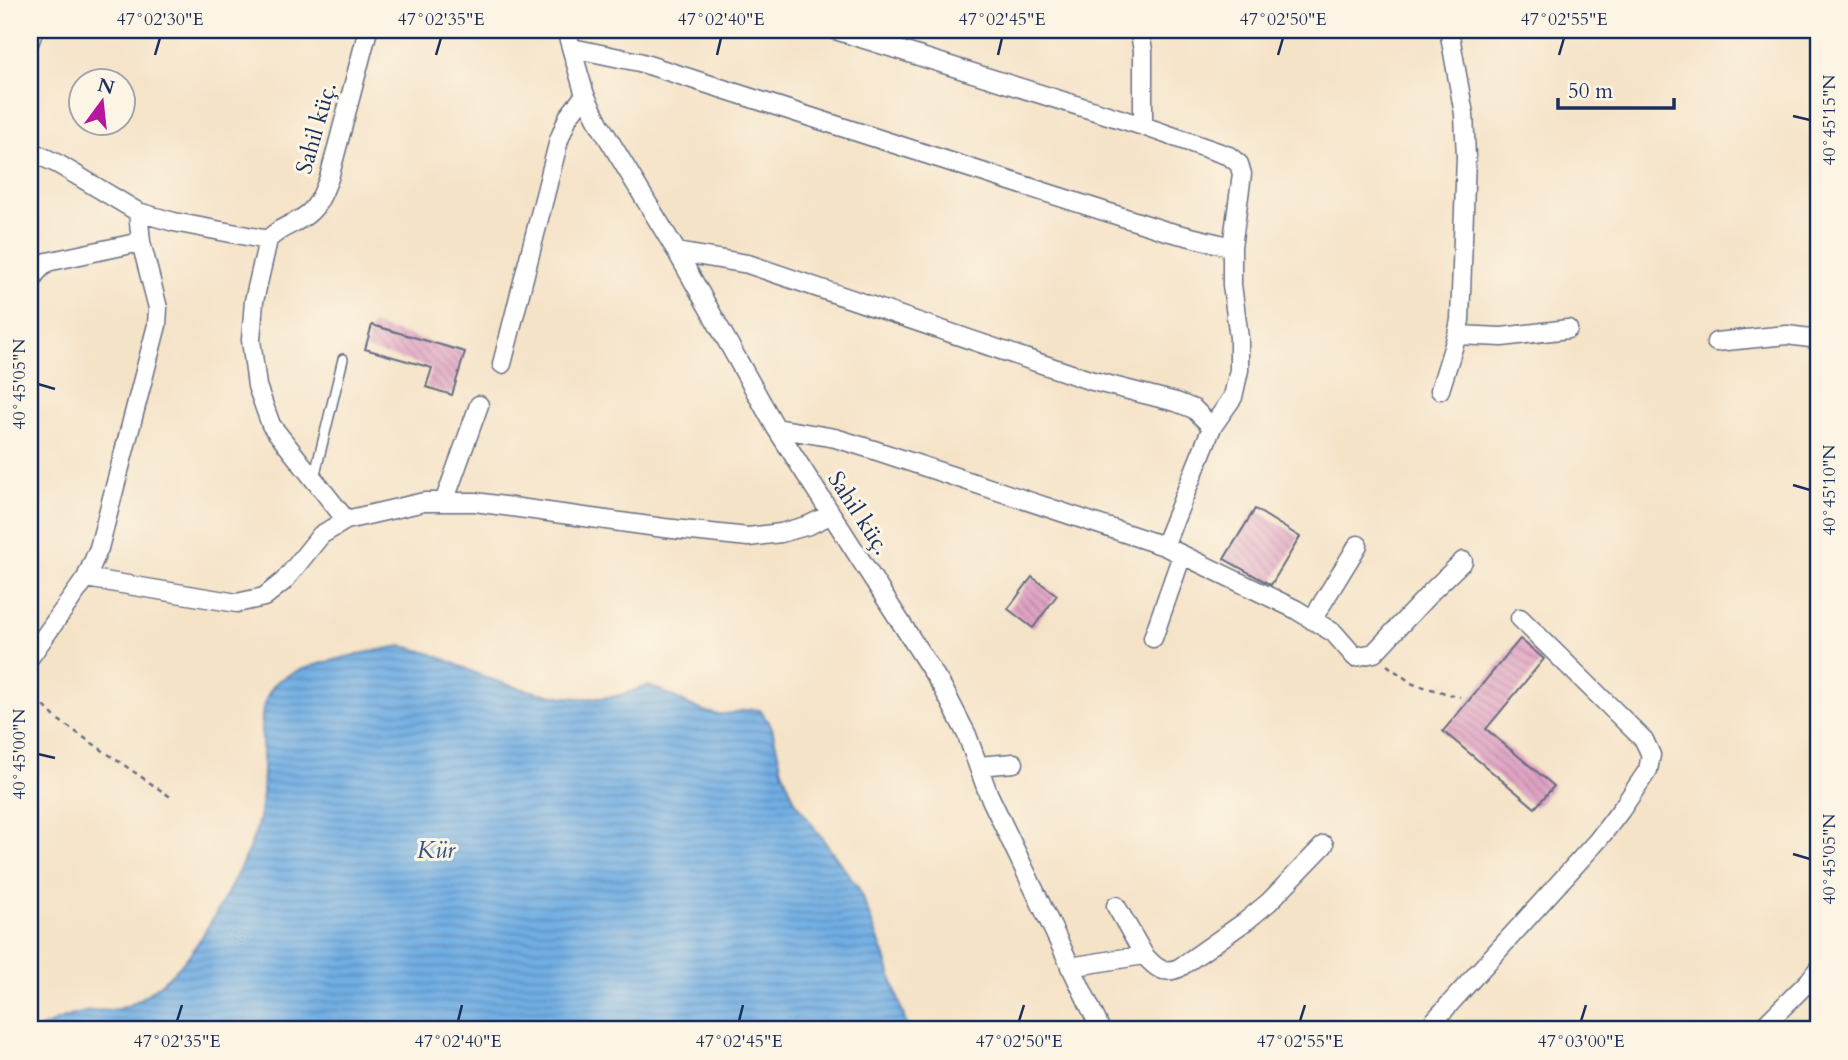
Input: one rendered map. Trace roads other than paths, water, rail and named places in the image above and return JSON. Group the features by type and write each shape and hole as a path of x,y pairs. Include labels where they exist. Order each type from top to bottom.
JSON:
{"street":[{"name":"Sahil küç.","path":"268,240 274,232 309,214 320,199 329,178 368,30"},
{"name":"Sahil küç.","path":"566,30 585,95 600,125 677,252 776,428 943,688 967,736 988,793 1101,1030"},
{"path":"835,30 1143,126 1229,156 1239,164 1242,174 1232,247 1231,285 1239,338 1239,370 1233,397 1212,427 1164,546"},
{"path":"1139,30 1143,50 1143,126"},
{"path":"1440,390 1457,335 1466,157 1464,114 1449,30"},
{"path":"572,48 639,62 1166,231 1232,247"},
{"path":"502,364 558,140 568,117 585,95"},
{"path":"30,151 58,164 138,212 174,222 268,240 254,301 251,340 257,386 271,425 346,520"},
{"path":"30,657 86,578 99,548 157,325 158,308 141,242 138,212"},
{"path":"30,287 35,274 47,262 141,242"},
{"path":"677,252 748,264 1089,380 1176,401 1194,409 1212,427"},
{"path":"1457,335 1502,337 1569,329"},
{"path":"1716,342 1787,335 1818,339"},
{"path":"444,502 479,405"},
{"path":"776,428 859,445 1164,546 1295,610 1334,633 1355,657 1374,653 1463,561"},
{"path":"86,578 237,603 264,597 284,581 321,535 346,520 424,502 475,502 748,537 781,533 809,525 830,515"},
{"path":"1312,620 1358,545"},
{"path":"1153,638 1182,555"},
{"path":"1426,1030 1598,840 1648,770 1651,755 1644,740 1520,618"},
{"path":"978,766 1014,763"},
{"path":"1116,906 1144,955 1158,969 1170,972 1246,921 1269,902 1324,845"},
{"path":"1070,967 1144,955"},
{"path":"1760,1030 1818,969"}],"lane":[{"path":"314,480 343,359"}],"water":[{"name":"Kür","path":"402,646 437,656 493,680 551,695 611,697 648,686 698,709 716,714 760,710 772,728 782,770 795,801 859,889 884,954 908,1030 37,1030 74,1015 118,1009 135,1002 151,992 189,955 227,893 256,828 263,786 262,714 268,694 275,684 284,677 315,665"}]}
